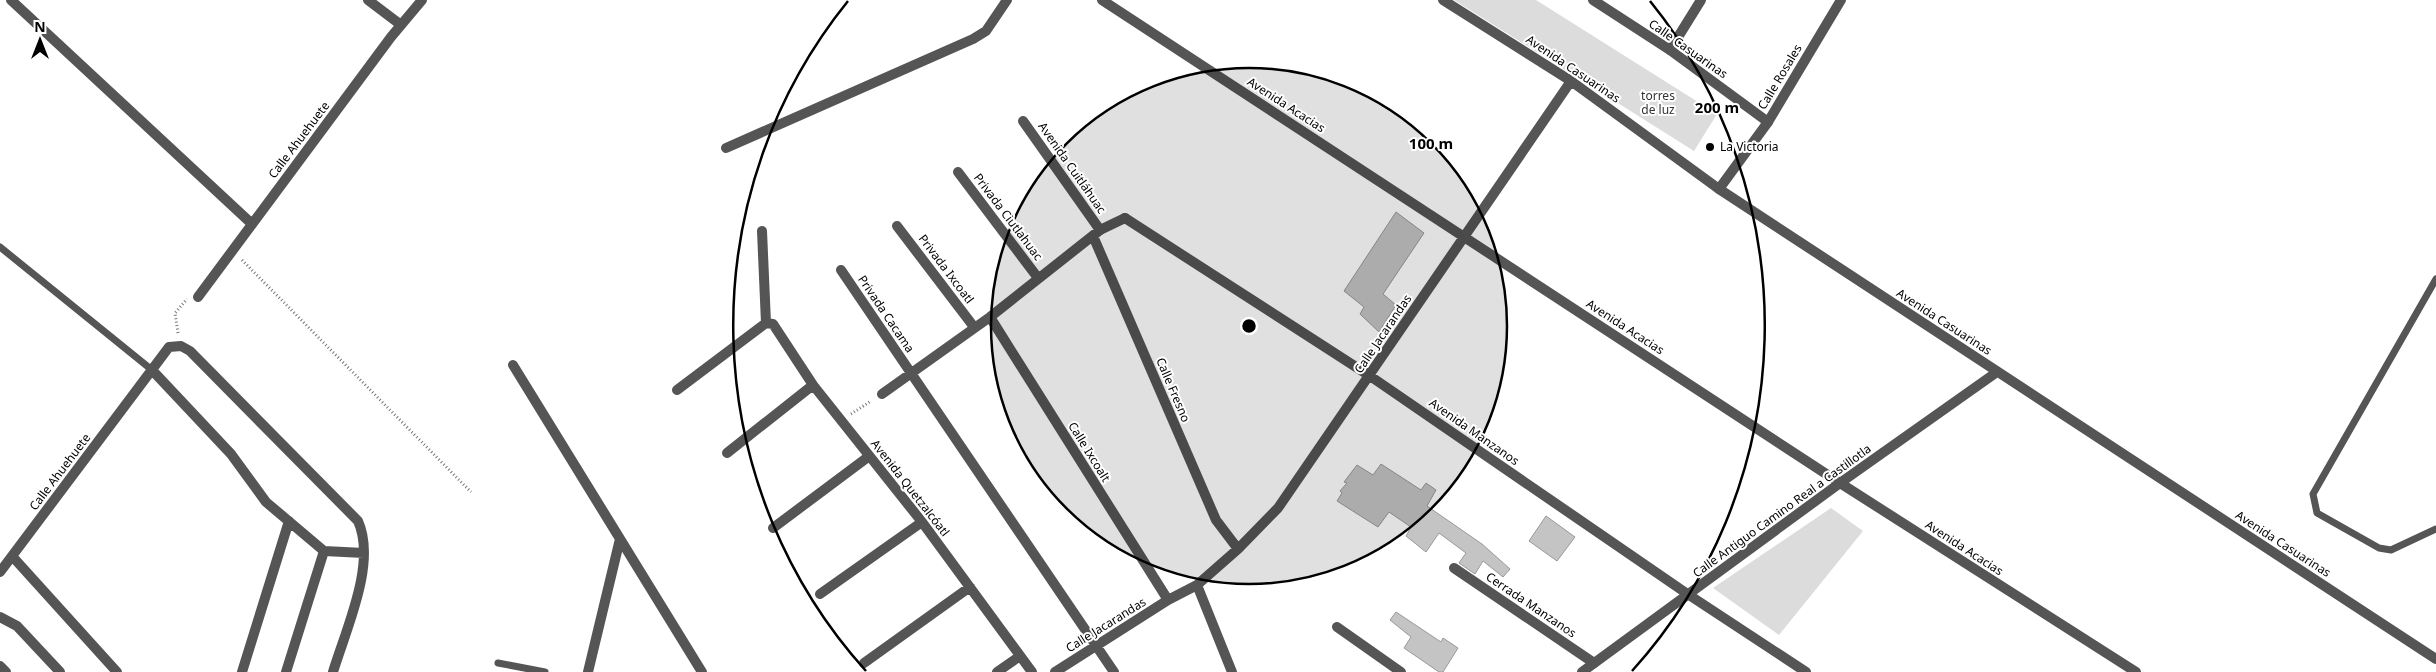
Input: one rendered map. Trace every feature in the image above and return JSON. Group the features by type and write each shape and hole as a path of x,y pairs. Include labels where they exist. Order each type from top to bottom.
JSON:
{"street":[{"path":"11,0 252,224"},
{"path":"368,0 400,25"},
{"name":"Calle Ahuehuete","path":"198,297 400,25 422,0"},
{"path":"726,148 973,39 986,31 1007,0"},
{"name":"Avenida Acacias","path":"1102,0 1840,483 2136,672"},
{"name":"Avenida Casuarinas","path":"1443,0 1571,81 1719,189 2436,659"},
{"name":"Calle Casuarinas","path":"1593,0 1670,50 1768,122"},
{"path":"1670,50 1701,0"},
{"name":"Calle Rosales","path":"1719,189 1768,122 1841,0"},
{"name":"Calle Jacarandas","path":"1055,672 1168,600 1197,585 1238,549 1278,508 1571,81"},
{"name":"Avenida Cuitláhuac","path":"1023,121 1096,233"},
{"name":"Privada Ciutlahuac","path":"958,172 1038,278"},
{"name":"Avenida Manzanos","path":"1096,233 1126,218 1370,376 1689,595 1806,672"},
{"name":"Privada Ixcoatl","path":"897,226 974,327"},
{"path":"677,390 766,323 762,232"},
{"path":"882,394 990,316 1096,233"},
{"name":"Calle Fresno","path":"1096,233 1216,520 1238,549"},
{"name":"Privada Cacama","path":"841,270 1114,672"},
{"name":"Calle Ixcoalt","path":"990,316 1168,600"},
{"name":"Avenida Quetzalcóatl","path":"766,323 773,324 813,385 843,420 868,457 922,522 1032,672"},
{"path":"181,346 190,351 358,521 363,532 365,569 333,672"},
{"name":"Calle Ahuehuete","path":"0,572 170,347 181,346"},
{"path":"513,365 702,672"},
{"path":"152,370 231,454 266,502 324,550 364,553"},
{"name":"Calle Antiguo Camino Real a Castillotla","path":"1582,672 1840,483 1997,372"},
{"path":"727,453 813,385"},
{"path":"773,528 868,457"},
{"path":"242,672 289,521"},
{"path":"820,594 922,522"},
{"path":"588,672 620,538"},
{"path":"286,672 324,550"},
{"path":"12,556 117,672"},
{"name":"Cerrada Manzanos","path":"1454,568 1594,663"},
{"path":"1197,585 1232,672"},
{"path":"864,663 970,587"},
{"path":"0,617 17,626 60,672"},
{"path":"1337,627 1401,672"},
{"path":"997,672 1020,656"},
{"path":"0,666 6,672"}],"lane":[{"path":"0,247 152,370"},
{"path":"2436,279 2313,494 2317,513 2379,548 2391,550 2436,528"},
{"path":"498,663 545,672"}],"path":[{"path":"233,251 471,492"},
{"path":"181,346 175,313 188,298 198,297"},
{"path":"843,420 882,394"}],"green space":[{"name":"torres de luz","path":"1454,0 1536,0 1717,114 1694,151"},
{"path":"1831,508 1863,531 1779,635 1713,588"}],"building":[{"path":"1396,212 1424,233 1383,294 1396,305 1379,332 1360,314 1364,307 1344,291"},
{"path":"1381,464 1421,490 1426,483 1436,490 1427,506 1482,544 1510,569 1503,577 1483,561 1475,574 1459,563 1466,553 1439,533 1426,552 1406,536 1411,527 1389,512 1378,527 1337,501 1342,493 1340,491 1347,483 1344,482 1357,465 1373,475"},
{"path":"1546,516 1575,537 1557,561 1529,541"},
{"path":"1396,612 1441,642 1443,638 1458,648 1443,672 1439,672 1404,648 1411,637 1390,620"}],"place":[{"name":"La Victoria","path":"1710,147"}]}
